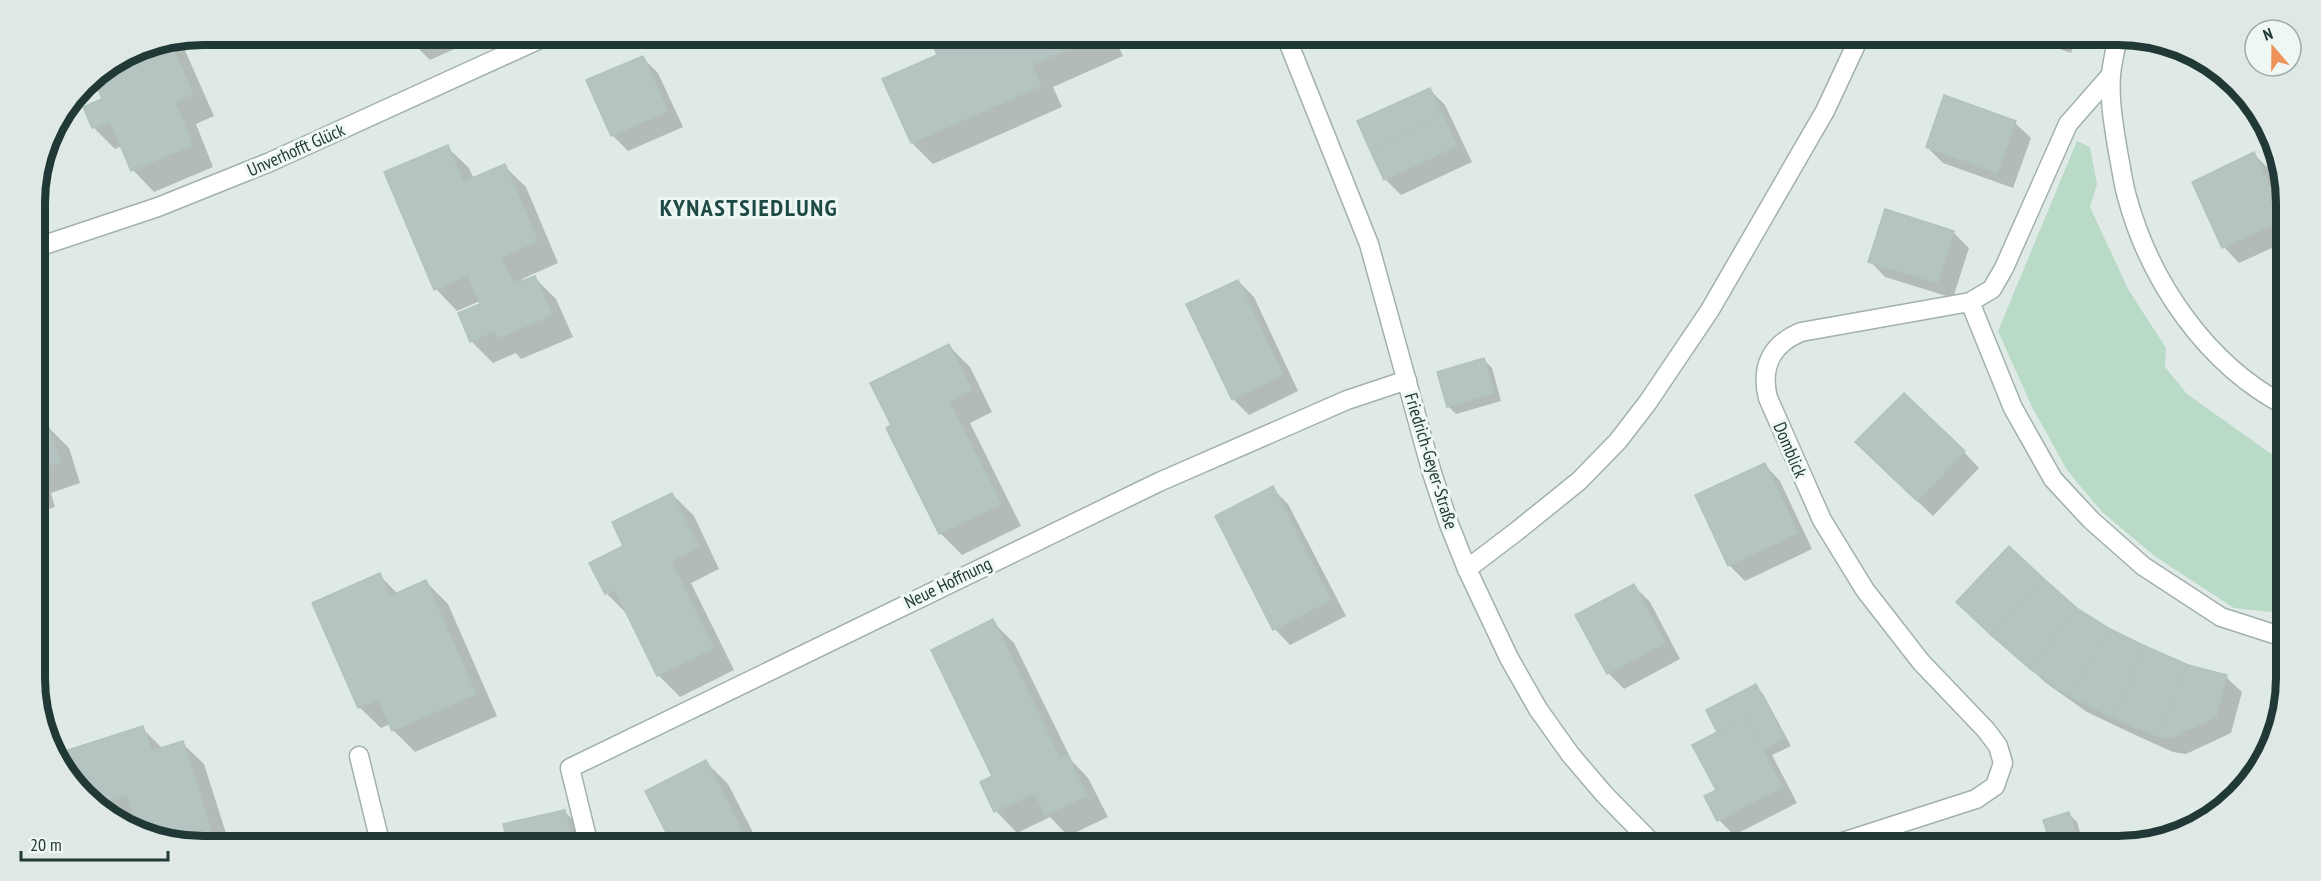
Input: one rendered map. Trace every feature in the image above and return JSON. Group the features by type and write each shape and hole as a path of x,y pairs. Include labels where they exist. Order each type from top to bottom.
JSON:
{"street":[{"name":"Unverhofft Glück","path":"45,245 158,207 270,162 527,45"},
{"name":"Friedrich-Geyer-Straße","path":"1289,45 1369,244 1436,483 1467,569 1509,658 1538,709 1590,778 1645,836"},
{"path":"1467,569 1579,481 1618,441 1648,402 1710,310 1825,111 1856,45"},
{"path":"2116,45 2111,75 2112,114 2126,196 2139,235 2162,281 2187,319 2223,362 2264,395 2276,401"},
{"name":"Domblick","path":"1861,836 1977,799 1995,786 2003,762 1998,746 1986,730 1921,662 1864,590 1822,520 1768,398 1765,386 1766,374 1774,351 1785,339 1801,332 1970,302 1992,289 2004,268 2068,124 2111,75"},
{"path":"1970,302 2013,408 2053,478 2091,520 2143,566 2221,617 2276,635"},
{"name":"Neue Hoffnung","path":"587,836 570,768 1159,482 1347,399 1407,380"},
{"path":"359,756 379,836"}],"green space":[{"path":"2077,141 2090,147 2097,184 2090,207 2128,289 2166,348 2165,367 2187,394 2276,456 2276,608 2271,612 2234,608 2156,557 2102,512 2067,470 2032,407 1998,331"}],"building":[{"path":"933,45 1077,45 1032,65 1041,86 911,143 882,79 937,55"},
{"path":"173,48 193,94 175,102 193,145 131,171 110,121 92,128 83,107 102,99 97,86 115,72 143,57"},
{"path":"643,56 668,111 611,136 586,80"},
{"path":"1430,88 1443,116 1370,150 1357,121"},
{"path":"1944,95 2016,121 1997,173 1926,147"},
{"path":"1443,116 1457,146 1384,180 1370,150"},
{"path":"448,145 463,182 505,164 538,241 501,257 514,284 535,276 552,315 498,338 495,331 470,342 458,313 480,304 468,275 434,290 384,172"},
{"path":"2254,152 2276,199 2276,223 2222,248 2192,182"},
{"path":"1885,209 1954,231 1937,283 1868,262"},
{"path":"1238,280 1283,375 1232,400 1186,304"},
{"path":"949,344 972,390 949,401 1001,504 939,534 886,428 891,425 870,383"},
{"path":"1484,358 1494,393 1447,407 1437,372"},
{"path":"1904,393 1965,451 1917,501 1855,442"},
{"path":"48,425 60,462 45,466 45,426"},
{"path":"1765,463 1798,533 1728,566 1695,495"},
{"path":"1273,486 1331,600 1273,630 1215,516"},
{"path":"672,493 699,547 671,561 714,648 657,676 615,590 605,594 589,563 623,546 612,522"},
{"path":"2009,546 2043,578 1991,635 1956,602"},
{"path":"380,573 390,596 426,580 476,694 392,731 378,699 358,708 312,603"},
{"path":"2043,578 2078,609 2029,668 1991,635"},
{"path":"1634,584 1665,643 1607,674 1575,615"},
{"path":"2078,609 2110,629 2069,696 2029,668"},
{"path":"993,619 1060,758 1067,754 1087,796 1045,815 1035,793 994,812 980,782 992,776 931,650"},
{"path":"2110,629 2145,646 2114,718 2069,696"},
{"path":"2145,646 2188,665 2156,736 2114,718"},
{"path":"2188,665 2227,675 2216,717 2170,738 2156,736"},
{"path":"1756,684 1784,738 1763,749 1746,717 1717,732 1706,710"},
{"path":"1746,717 1782,787 1717,821 1704,796 1716,790 1692,745"},
{"path":"143,726 151,751 183,741 213,836 172,833 135,821 127,795 109,801 111,806 84,782 63,752"},
{"path":"706,760 745,836 668,836 645,791"},
{"path":"565,810 572,836 506,836 503,824"},
{"path":"2069,812 2077,836 2048,836 2043,820"}],"district":[{"name":"KYNASTSIEDLUNG","path":"749,208"}]}
